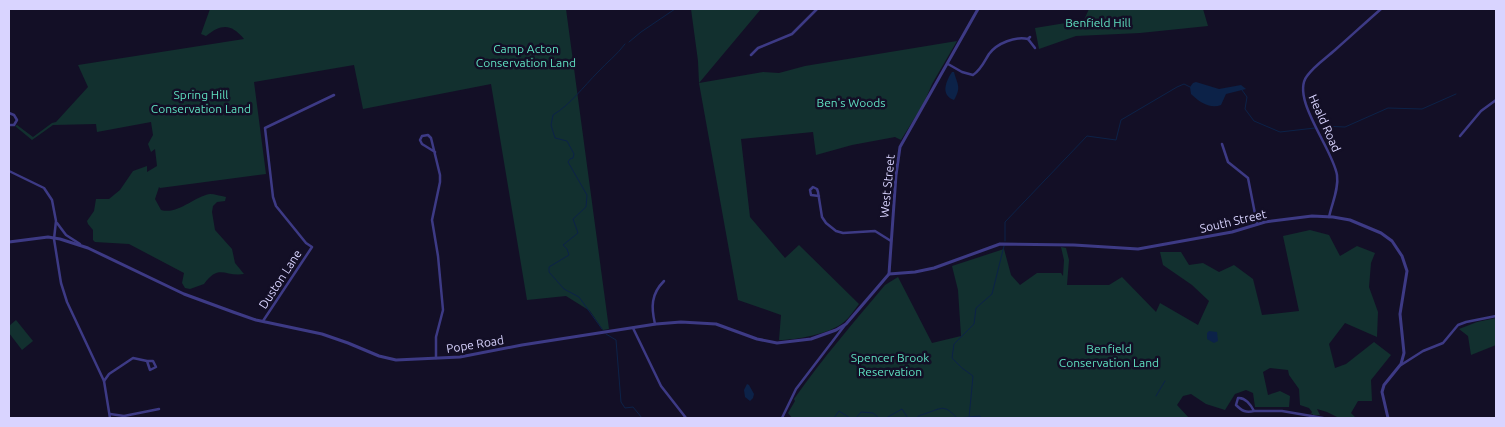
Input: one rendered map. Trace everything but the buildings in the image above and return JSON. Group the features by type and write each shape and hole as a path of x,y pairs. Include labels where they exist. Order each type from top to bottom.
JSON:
{"street":[{"path":"752,55 758,48 792,34 817,9"},
{"name":"West Street","path":"889,274 900,147 925,106 946,63 978,9"},
{"name":"Heald Road","path":"1329,216 1335,194 1337,176 1330,155 1304,102 1302,86 1306,76 1381,9"},
{"path":"946,63 972,75 978,72 991,52 1000,45 1017,38 1029,38 1035,48"},
{"name":"Duston Lane","path":"263,321 312,247 306,243 276,206 273,197 265,128 334,95"},
{"path":"1460,136 1481,111 1496,100"},
{"path":"9,113 14,115 17,120 14,125 9,125"},
{"path":"435,152 422,144 420,140 422,136 428,135 431,138 435,152 440,174 432,220 438,256 443,310 436,336 436,358"},
{"path":"1222,144 1228,162 1248,178 1256,224"},
{"path":"9,171 44,188 52,200 56,221 54,238 64,295 104,381 110,416 124,416 160,410"},
{"path":"819,196 822,217 836,231 843,233 875,231 892,241"},
{"name":"South Street","path":"889,274 915,272 940,266 1000,244 1138,248 1232,232 1256,224 1304,217 1329,216 1350,220 1381,233 1392,241 1405,262 1407,271 1400,314 1404,353 1398,368 1384,386 1384,402 1388,418"},
{"name":"Pope Road","path":"56,221 66,235 88,248 184,294 263,321 322,334 388,359 460,357 522,345 655,324 681,322 709,323 763,341 777,343 803,340 833,332 846,324"},
{"name":"Pope Road","path":"9,242 48,237 88,248"},
{"path":"782,418 792,395 836,336 889,274"},
{"path":"655,324 652,309 654,294 664,281"},
{"path":"1398,368 1423,351 1443,343 1458,325 1496,316"},
{"path":"633,328 661,386 686,418"},
{"path":"833,332 836,336"},
{"path":"104,381 109,374 133,358 147,362"},
{"path":"1254,411 1247,400 1241,397 1238,398 1236,405 1244,411 1254,411 1282,411 1323,418"}],"green space":[{"path":"210,9 566,9 609,329 603,330 590,311 566,296 527,300 491,84 363,109 354,65 254,82 266,174 159,187 155,199 161,210 167,211 179,208 210,194 226,197 225,201 217,202 213,206 215,230 232,249 235,263 244,274 218,272 204,284 190,289 185,288 182,283 184,273 129,244 95,242 93,240 93,230 87,221 94,211 96,199 109,199 120,190 133,171 147,166 147,172 157,166 155,149 151,152 148,144 153,135 151,122 97,132 96,124 53,125 32,140 15,126 17,125 33,137 56,122 88,87 78,65 244,39 235,30 226,27 216,29 206,36 201,34"},
{"path":"691,9 761,9 699,83 698,61"},
{"name":"Benfield Hill","path":"1089,9 1203,9 1208,26 1140,33 1076,36 1039,49 1035,28 1084,20"},
{"name":"Ben's Woods","path":"957,41 932,84 924,103 901,140 895,137 852,145 816,155 813,132 741,139 750,217 785,258 799,245 859,304 844,322 830,330 794,339 779,340 781,315 738,300 699,83 763,72 779,73 805,66"},
{"path":"1310,230 1329,235 1340,256 1357,246 1375,253 1371,263 1369,287 1378,312 1377,337 1345,323 1329,344 1335,368 1346,364 1374,342 1391,355 1371,380 1372,401 1358,401 1351,413 1356,418 1339,418 1317,409 1320,415 1314,415 1313,417 1318,418 1310,418 1313,414 1311,414 1312,412 1309,408 1300,405 1299,389 1289,375 1288,370 1270,368 1263,372 1268,395 1280,391 1290,396 1289,407 1255,407 1253,393 1246,390 1235,394 1225,410 1206,404 1191,394 1183,396 1177,405 1189,418 792,418 788,413 795,401 794,399 838,341 885,285 898,277 932,343 961,336 958,290 952,266 1004,249 1011,275 1020,285 1037,273 1061,273 1063,276 1064,260 1061,247 1066,248 1069,260 1067,285 1109,285 1122,277 1156,312 1160,303 1198,325 1209,301 1192,285 1163,265 1160,252 1181,252 1189,265 1203,263 1219,272 1234,265 1253,279 1262,315 1299,311 1283,236"},
{"path":"1496,318 1496,345 1471,355 1468,336 1459,329 1477,322"},
{"path":"16,320 33,341 22,350 9,333 9,326"}],"water":[{"path":"952,72 954,72 958,86 958,92 954,100 947,95 946,91 946,83"},
{"path":"1196,82 1219,89 1241,85 1246,89 1226,94 1221,105 1213,106 1201,102 1191,94 1190,87"},
{"path":"1209,331 1217,332 1218,341 1214,343 1207,339"},
{"path":"747,384 754,394 750,401 745,397 744,390"}],"waterway":[{"path":"629,42 675,9"},
{"path":"602,329 579,297 564,289 549,272 549,267 569,255 563,245 578,233 573,219 586,207 587,195 568,162 573,158 574,154 567,141 555,138 551,125 553,115 571,101 625,44"},
{"path":"1005,241 1005,222 1087,136 1116,140 1121,120 1177,87 1184,84 1190,87"},
{"path":"1242,90 1247,97 1245,109 1254,121 1280,132 1315,128"},
{"path":"1321,126 1345,127 1388,108 1422,109 1456,94"},
{"path":"969,418 973,376 952,358 954,344 974,324 976,308 992,294 1004,246"},
{"path":"606,334 616,340 621,402 625,408 633,407 642,418"},
{"path":"1156,396 1165,381"},
{"path":"916,418 943,408 957,418 980,416 981,418"},
{"path":"886,418 902,409 908,418"},
{"path":"834,418 839,411 850,418"},
{"path":"856,418 861,412 873,413 879,418"}],"park label":[{"name":"Camp Acton Conservation Land","path":"526,55"},
{"name":"Spring Hill Conservation Land","path":"201,101"},
{"name":"Benfield Conservation Land","path":"1109,355"},
{"name":"Spencer Brook Reservation","path":"890,364"}]}
